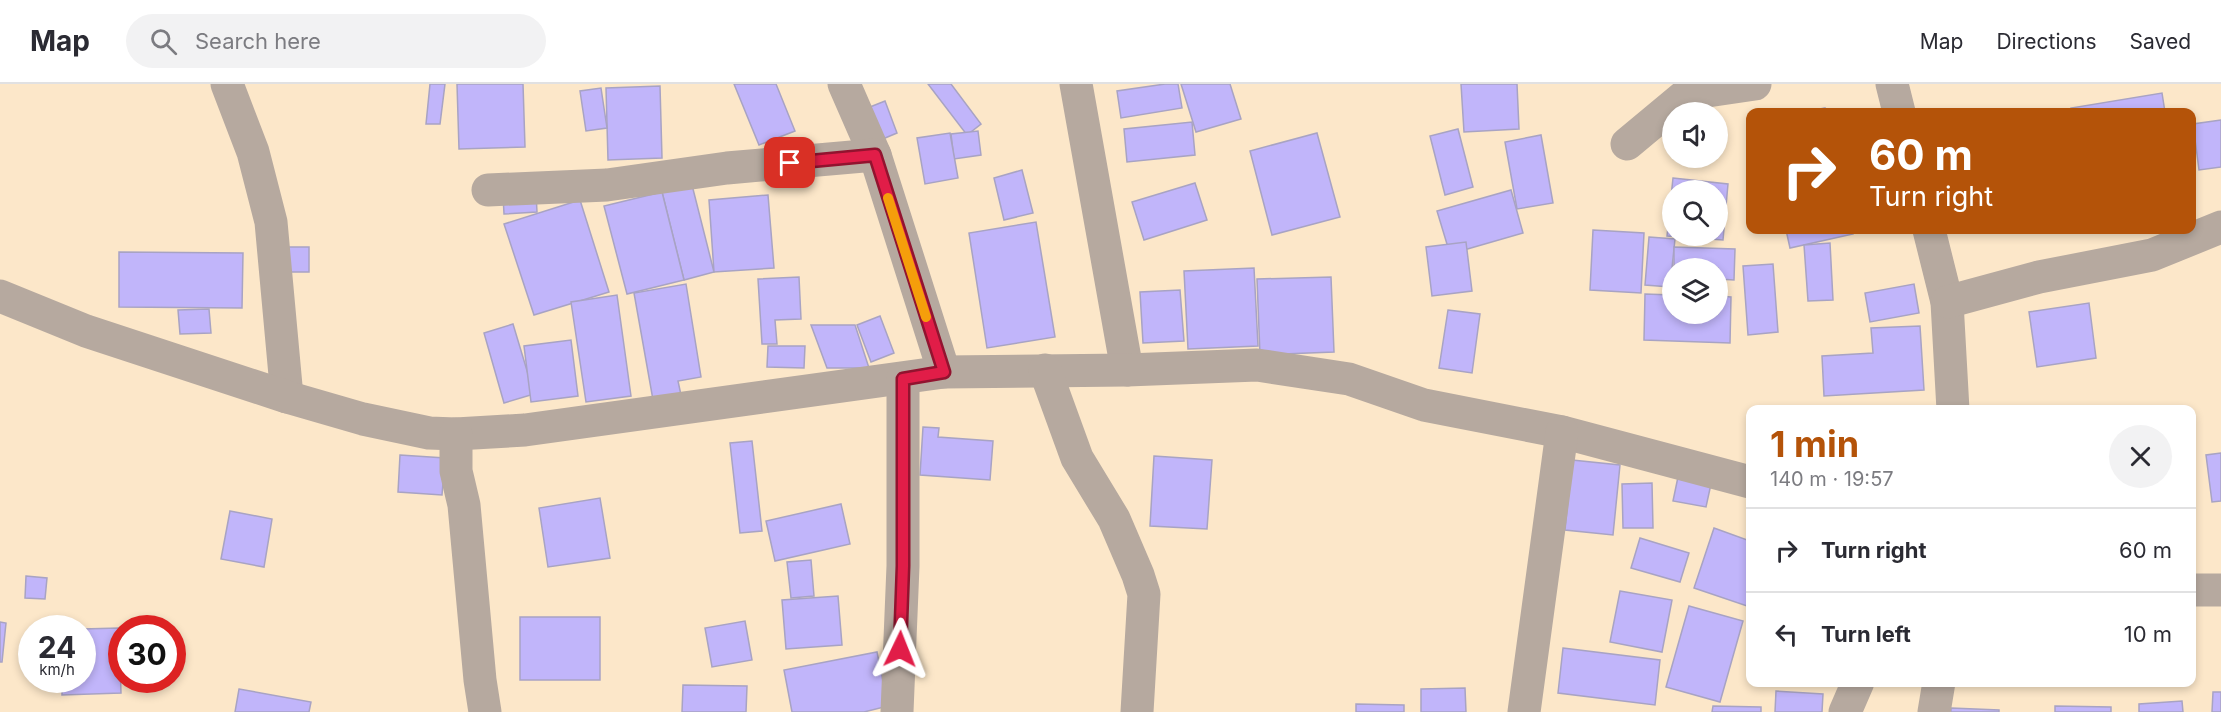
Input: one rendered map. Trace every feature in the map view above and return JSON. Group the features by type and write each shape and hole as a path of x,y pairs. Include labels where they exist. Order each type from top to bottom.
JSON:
{"street":[{"path":"227,84 252,152 271,222 287,397"},
{"path":"844,84 875,155 944,372"},
{"path":"1076,84 1127,370"},
{"path":"1627,144 1687,94 1755,84"},
{"path":"1892,84 1898,108"},
{"path":"488,190 607,185 727,168 875,155"},
{"path":"1947,302 2038,277 2152,255 2221,227"},
{"path":"1930,234 1947,302 1953,405"},
{"path":"0,296 86,331 287,397 429,433 456,434 525,430 944,372 1127,370 1257,365 1349,379 1424,405 1563,432 1746,481"},
{"path":"1045,370 1077,458 1114,519 1144,594 1137,712"},
{"path":"897,712 903,566 903,379"},
{"path":"1524,712 1563,432"},
{"path":"456,434 456,471 464,505 485,712"},
{"path":"2196,590 2221,590"},
{"path":"1845,712 1856,687"},
{"path":"1934,712 1938,687"}],"building":[{"path":"430,84 445,84 440,124 426,124"},
{"path":"457,84 523,84 525,147 459,149"},
{"path":"734,84 776,84 795,131 759,145"},
{"path":"928,84 951,84 981,124 967,135"},
{"path":"1178,84 1182,108 1121,118 1117,91"},
{"path":"1181,84 1230,84 1241,119 1196,132"},
{"path":"1461,84 1517,84 1519,129 1464,132"},
{"path":"660,86 662,158 608,160 606,88"},
{"path":"601,88 607,128 586,131 580,91"},
{"path":"2162,93 2164,108 2071,108"},
{"path":"885,101 897,133 878,141 865,109"},
{"path":"2221,120 2221,167 2199,170 2196,124"},
{"path":"1192,122 1195,155 1127,162 1124,129"},
{"path":"1458,129 1473,187 1445,195 1430,136"},
{"path":"978,131 981,155 954,159 951,134"},
{"path":"950,133 958,178 925,184 917,138"},
{"path":"1317,133 1340,217 1272,235 1250,151"},
{"path":"1541,135 1553,203 1517,209 1505,142"},
{"path":"1022,170 1033,213 1004,220 994,178"},
{"path":"1195,183 1207,220 1144,240 1132,202"},
{"path":"692,185 714,272 684,280 662,192"},
{"path":"1511,190 1523,233 1450,254 1437,211"},
{"path":"662,192 684,280 627,294 604,206"},
{"path":"536,193 537,212 504,214 503,195"},
{"path":"768,195 774,268 714,272 709,200"},
{"path":"580,200 609,292 534,315 504,224"},
{"path":"1036,222 1055,337 987,348 969,233"},
{"path":"1593,230 1644,233 1641,293 1590,290"},
{"path":"1787,234 1853,234 1790,248"},
{"path":"1649,237 1662,238 1662,246 1674,246 1673,258 1662,258 1662,286 1645,285"},
{"path":"1466,242 1472,291 1432,296 1426,247"},
{"path":"1830,243 1833,300 1808,301 1804,245"},
{"path":"283,247 309,247 309,272 282,272"},
{"path":"1674,247 1735,249 1734,280 1728,280 1728,258 1674,258"},
{"path":"119,252 243,253 242,308 119,307"},
{"path":"1773,264 1778,332 1748,335 1743,266"},
{"path":"1254,268 1258,346 1188,349 1184,271"},
{"path":"799,277 801,319 775,320 777,344 762,344 758,279"},
{"path":"1331,277 1334,352 1260,355 1257,279"},
{"path":"686,284 701,377 678,381 681,395 653,400 634,293"},
{"path":"1914,284 1919,313 1870,322 1865,293"},
{"path":"1180,290 1184,341 1143,343 1140,292"},
{"path":"1645,294 1662,295 1662,324 1728,324 1728,297 1731,297 1730,343 1644,340"},
{"path":"617,295 631,396 586,402 571,302"},
{"path":"2089,303 2096,358 2037,367 2029,312"},
{"path":"209,309 211,333 180,334 178,310"},
{"path":"1448,310 1480,314 1472,373 1439,368"},
{"path":"880,316 894,353 871,362 857,325"},
{"path":"513,324 534,394 504,403 484,333"},
{"path":"811,325 855,325 869,368 827,368"},
{"path":"1920,326 1924,390 1824,396 1822,356 1873,353 1871,328"},
{"path":"571,340 578,396 531,402 524,346"},
{"path":"768,346 805,346 804,368 767,367"},
{"path":"923,427 939,428 938,437 993,441 990,480 920,475"},
{"path":"752,441 762,531 740,533 730,443"},
{"path":"2221,453 2221,501 2212,502 2206,455"},
{"path":"400,455 445,458 442,495 398,492"},
{"path":"1154,456 1212,460 1207,529 1150,526"},
{"path":"1572,460 1620,465 1613,535 1565,530"},
{"path":"1678,477 1711,484 1706,507 1673,501"},
{"path":"1652,483 1653,528 1623,528 1622,484"},
{"path":"600,498 610,558 548,567 539,508"},
{"path":"841,504 850,544 775,561 766,521"},
{"path":"230,511 272,519 264,567 221,559"},
{"path":"1714,528 1746,540 1746,606 1694,588"},
{"path":"1640,538 1689,553 1680,582 1631,568"},
{"path":"811,560 814,596 791,598 787,562"},
{"path":"26,576 47,578 45,599 25,598"},
{"path":"1620,591 1672,600 1662,652 1610,642"},
{"path":"838,596 842,645 786,649 782,600"},
{"path":"1689,606 1743,621 1720,702 1666,687"},
{"path":"520,617 600,617 600,680 520,680"},
{"path":"745,621 752,660 712,667 705,628"},
{"path":"0,622 6,623 2,662 0,662"},
{"path":"108,628 108,693 121,693 62,695 62,693 96,693 96,629"},
{"path":"1563,648 1660,660 1655,705 1558,693"},
{"path":"877,652 888,706 864,712 792,712 784,670"},
{"path":"683,685 747,686 746,712 682,712"},
{"path":"1465,688 1466,712 1421,712 1421,689"},
{"path":"239,689 311,702 309,712 235,712"},
{"path":"1776,691 1823,694 1822,712 1775,712"},
{"path":"2213,692 2221,692 2221,712 2212,712"},
{"path":"2182,701 2183,712 2139,712 2139,704"},
{"path":"1356,704 1404,705 1404,712 1356,712"},
{"path":"1713,706 1761,707 1761,712 1712,712"},
{"path":"2055,706 2111,707 2111,712 2055,712"},
{"path":"1951,708 1999,710 1999,712 1951,712"}],"slow traffic":[{"path":"888,198 926,317"}],"route":[{"path":"790,163 875,155 944,372 903,379 903,566 900,649"}]}
